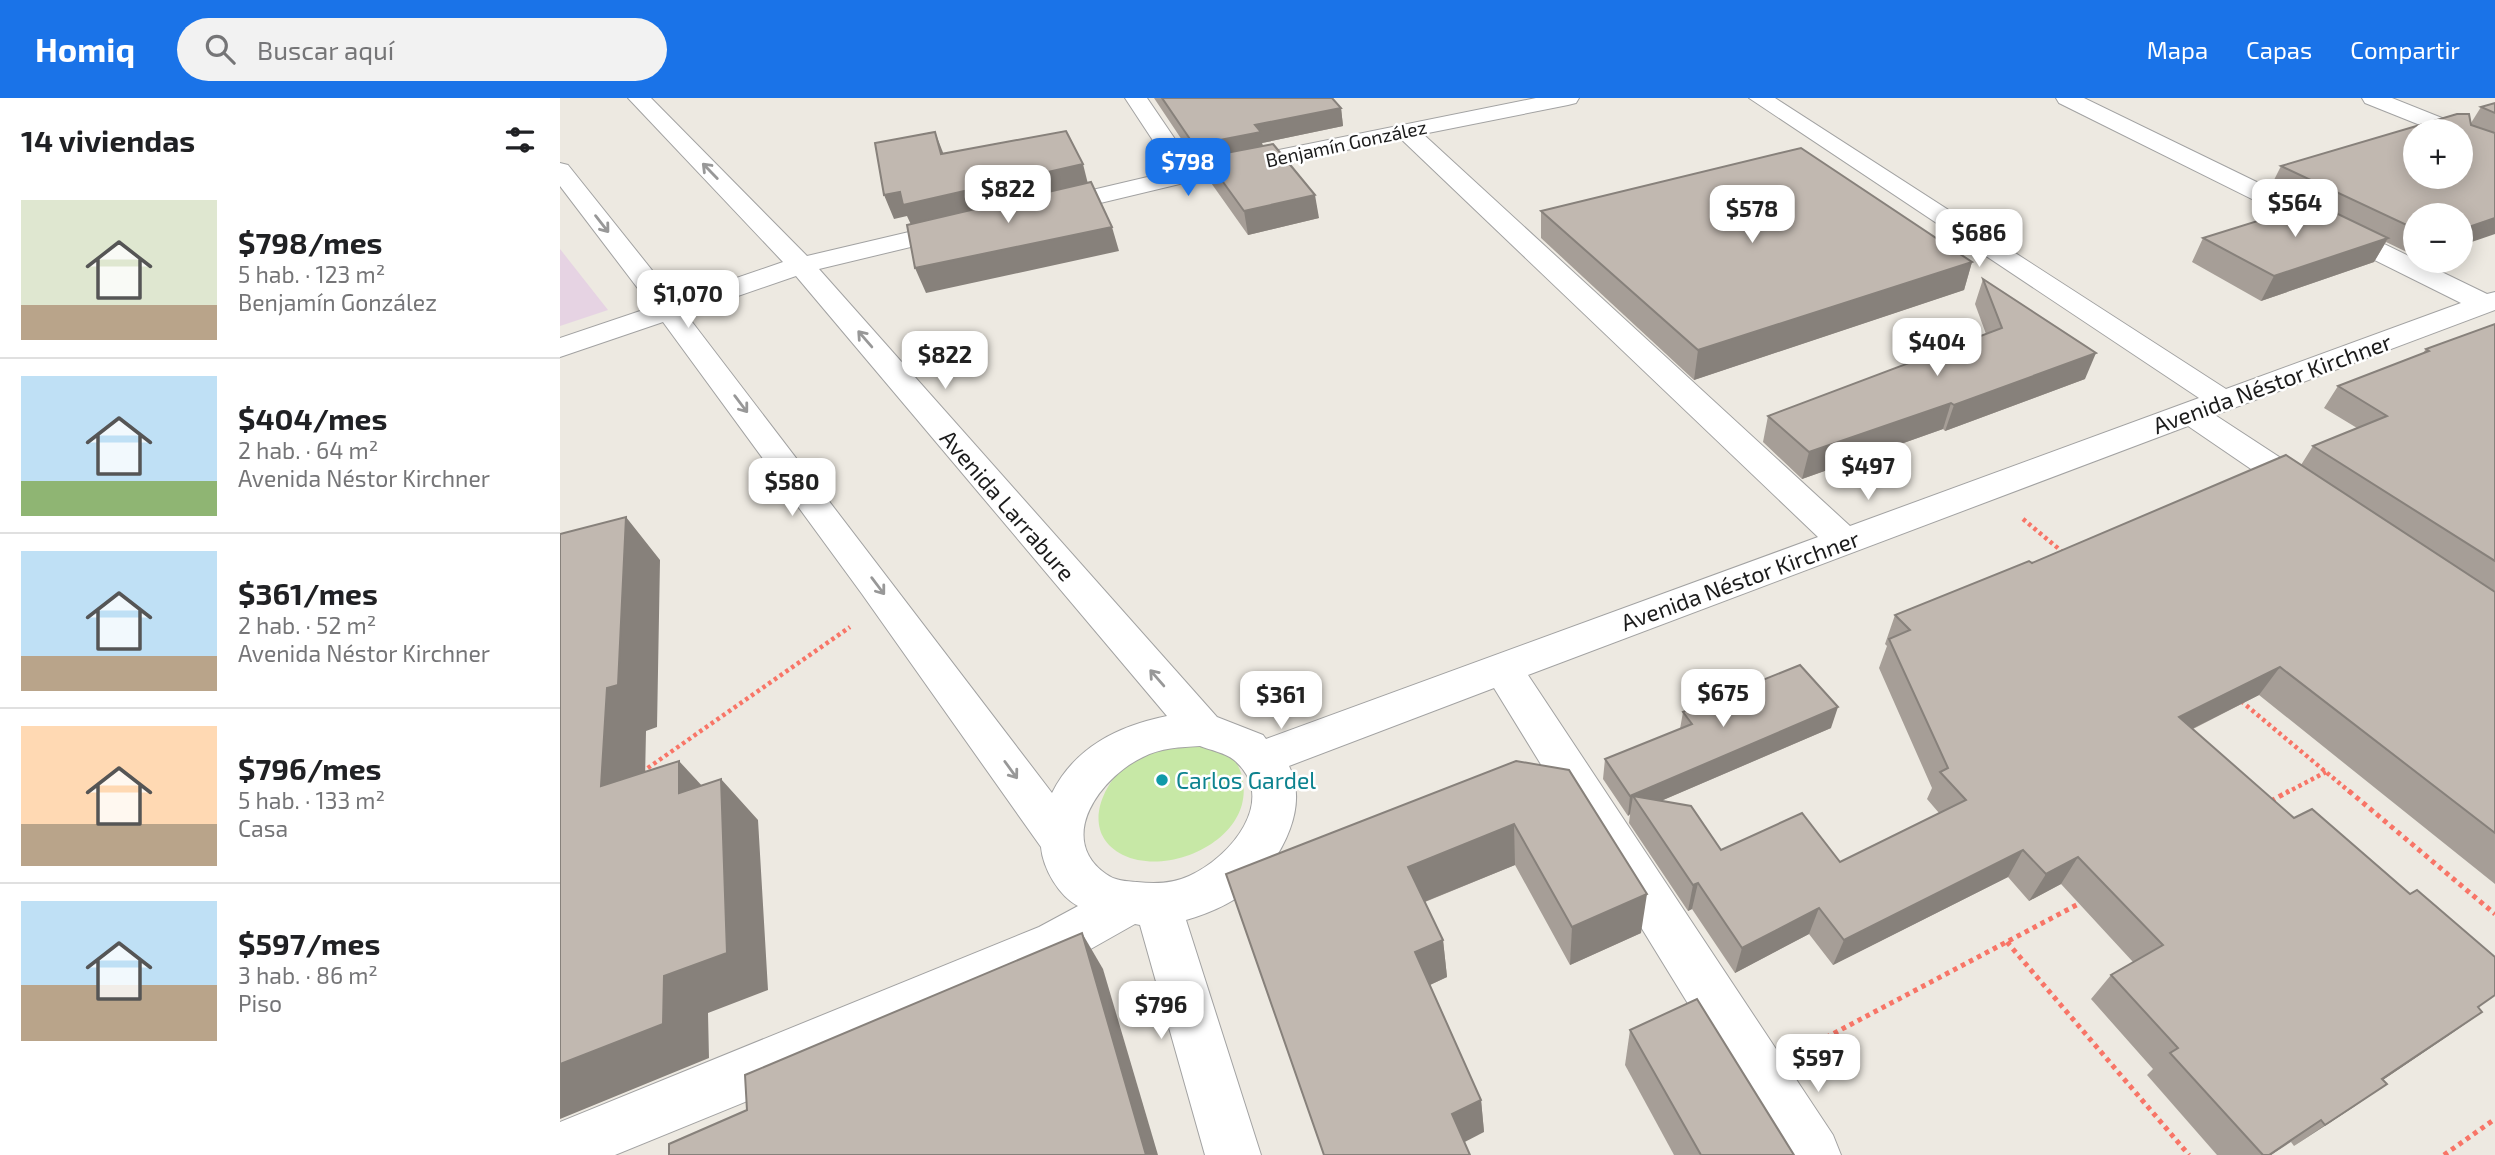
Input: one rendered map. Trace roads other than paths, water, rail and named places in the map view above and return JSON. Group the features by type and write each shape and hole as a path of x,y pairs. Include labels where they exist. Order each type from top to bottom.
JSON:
{"street":[{"path":"1136,98 1188,175"},
{"name":"Benjamín González","path":"1028,212 1188,175 1568,98"},
{"path":"1760,98 2224,401"},
{"path":"2067,98 2490,302"},
{"path":"2373,98 2424,119"},
{"name":"Avenida Larrabure","path":"649,100 801,265 1202,729"},
{"path":"1405,130 1844,541"},
{"path":"560,170 670,310 888,600 1060,838"},
{"path":"560,348 801,265 988,221"},
{"name":"Avenida Néstor Kirchner","path":"1262,758 2490,302"},
{"path":"2190,413 2337,511"},
{"path":"1502,668 1813,1155"},
{"path":"560,1150 748,1074 1142,905 1190,899 1221,884 1248,862 1261,844 1267,835 1276,807 1273,780 1262,758 1236,738 1202,729 1158,734 1136,740 1106,757 1075,790 1065,809 1060,838 1065,861 1078,881 1099,896 1142,905"},
{"path":"1142,905 1233,1155"}],"place":[{"name":"Carlos Gardel","path":"1162,780"}]}
